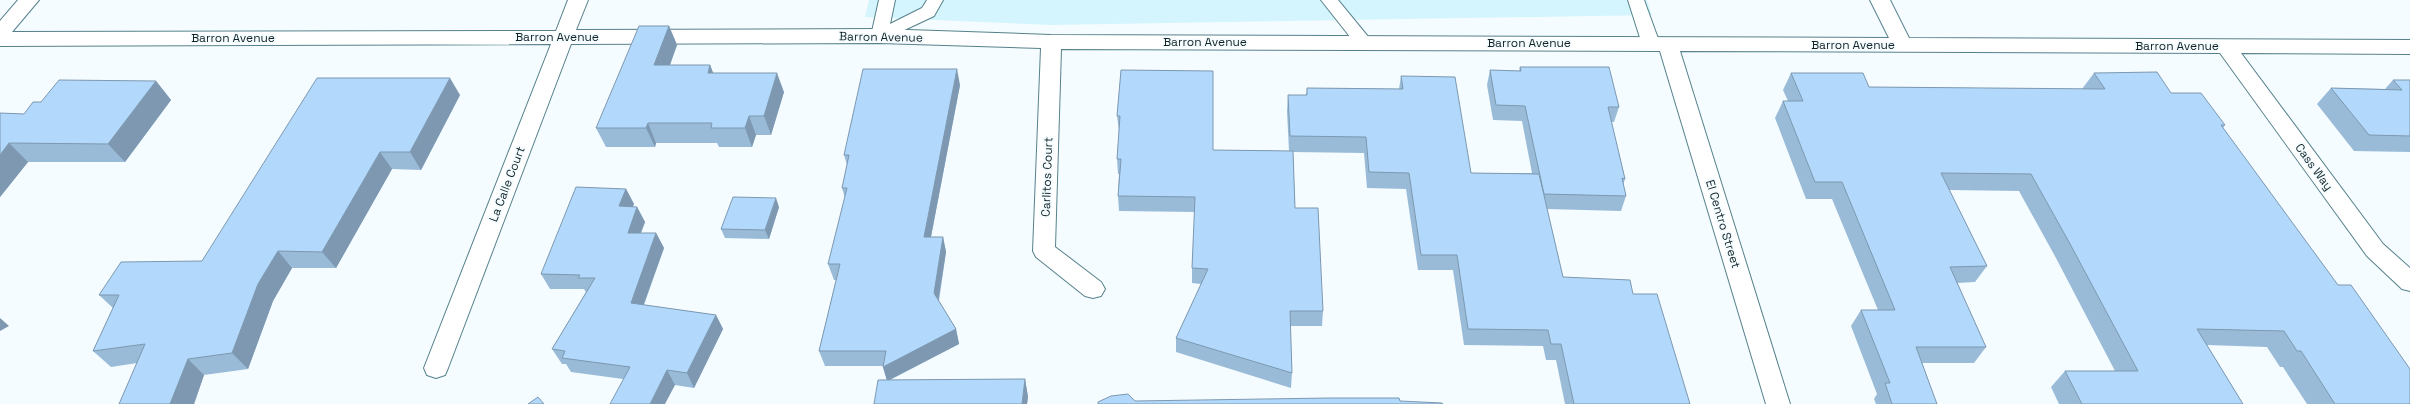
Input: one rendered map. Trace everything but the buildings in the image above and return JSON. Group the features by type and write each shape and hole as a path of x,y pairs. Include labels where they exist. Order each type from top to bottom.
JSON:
{"street":[{"path":"0,33 28,0"},
{"name":"La Calle Court","path":"436,368 578,0"},
{"path":"1880,0 1902,45"},
{"name":"Barron Avenue","path":"0,39 879,36 1050,42 2410,47"},
{"name":"Carlitos Court","path":"1050,42 1044,252 1093,289"},
{"name":"El Centro Street","path":"1659,44 1778,404"},
{"name":"Cass Way","path":"2225,46 2375,250 2410,282"}],"lane":[{"path":"879,36 887,0"},
{"path":"879,36 928,12 935,0"},
{"path":"1328,0 1364,43"},
{"path":"1636,0 1659,44"}],"shaded area":[{"path":"869,0 1647,0 1652,15 1050,25 865,17"}]}
